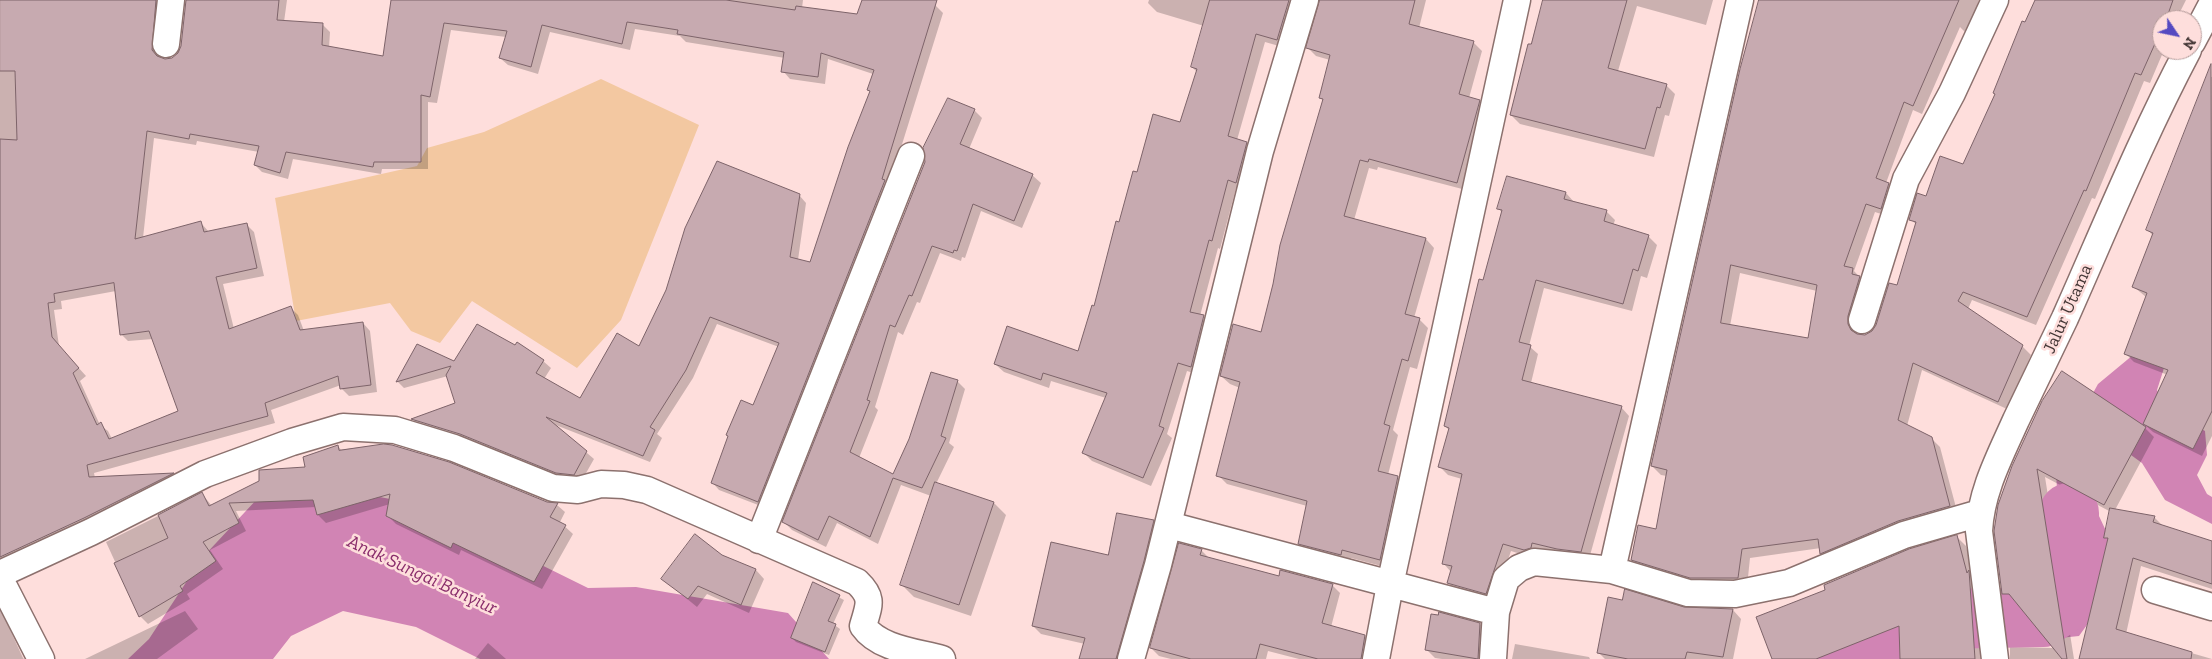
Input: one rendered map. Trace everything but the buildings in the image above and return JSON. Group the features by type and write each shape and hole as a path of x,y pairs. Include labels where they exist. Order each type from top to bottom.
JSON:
{"street":[{"path":"166,44 172,0"},
{"path":"1131,659 1169,525 1260,151 1305,0"},
{"path":"1376,659 1390,584 1518,0"},
{"path":"1612,570 1740,0"},
{"path":"1862,320 1906,179 1952,93 1995,0"},
{"path":"2202,23 2212,4"},
{"name":"Jalur Utama","path":"1995,659 1979,530 1980,512 1986,492 2000,454 2064,318 2158,106 2183,60"},
{"path":"759,540 912,156"},
{"path":"0,574 91,532 205,474 292,442 343,427 394,430 454,448 553,488 578,490 601,484 624,485 647,490 856,582 868,593 870,603 863,626 869,634 884,643 942,659"},
{"path":"1493,659 1496,612 1506,579 1518,568 1534,562 1612,570 1688,593 1735,594 1789,583 1904,535 1980,512"},
{"path":"1169,525 1496,612"},
{"path":"0,579 41,659"},
{"path":"2155,590 2212,607"}],"shaded area":[{"path":"601,79 699,125 621,320 577,368 472,301 440,343 411,331 390,303 296,321 275,198 417,166 427,148 484,132"}],"water":[{"path":"2133,355 2164,368 2157,390 2167,409 2205,431 2207,455 2197,475 2207,494 2212,497 2212,524 2165,500 2142,463 2124,450 2092,479 2092,501 2120,561 2117,583 2079,636 1953,649 1919,659 1811,659 1974,589 1996,590 2029,620 2051,619 2063,601 2064,579 2055,462 2098,384"},
{"name":"Anak Sungai Banyiur","path":"325,486 420,505 588,588 636,587 788,613 829,659 480,659 416,627 343,611 291,636 273,659 128,659 149,639 202,558 258,498"}],"waterway":[{"path":"1824,659 1941,619 2043,617 2059,606 2069,580 2069,513"}]}
